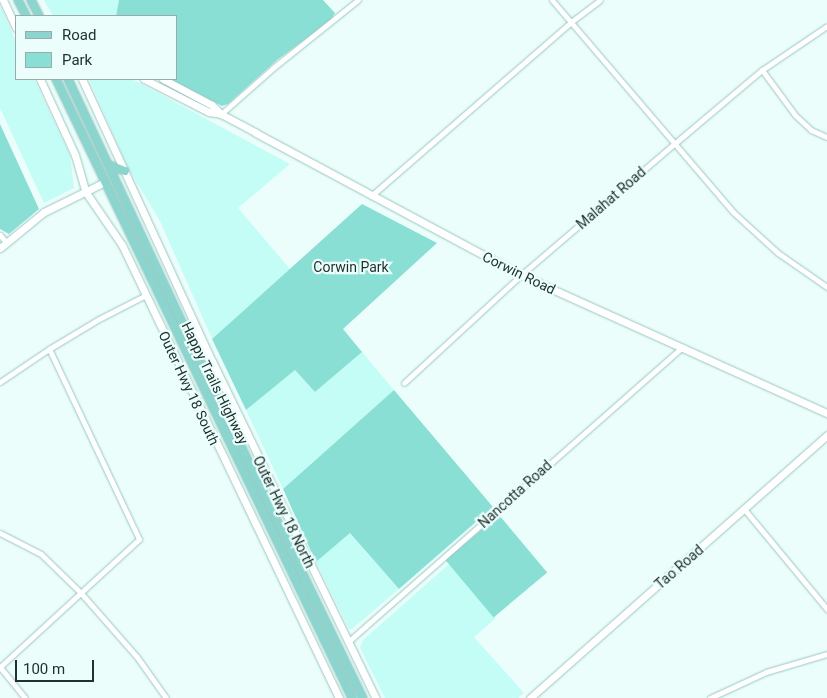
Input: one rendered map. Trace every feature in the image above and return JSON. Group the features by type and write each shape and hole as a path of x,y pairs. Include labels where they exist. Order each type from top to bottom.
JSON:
{"main road":[{"path":"18,0 26,15"},
{"path":"31,0 38,15"},
{"name":"Happy Trails Highway","path":"56,80 352,698"},
{"name":"Happy Trails Highway","path":"68,80 138,230 363,698"},
{"path":"109,165 125,171"},
{"path":"105,182 114,186 138,230"}],"street":[{"path":"3,0 15,26"},
{"path":"221,114 273,68 358,0"},
{"path":"552,0 733,212 778,253 827,287"},
{"path":"371,196 571,22 600,0"},
{"name":"Malahat Road","path":"404,382 521,275 674,144 762,70 827,26"},
{"path":"762,70 795,115 811,130 827,137"},
{"name":"Outer Hwy 18 South","path":"40,80 75,155 85,191 122,245 338,698"},
{"name":"Outer Hwy 18 North","path":"82,80 216,369 376,698"},
{"name":"Corwin Road","path":"146,80 209,112 221,114"},
{"name":"Corwin Road","path":"164,80 212,106 221,114 371,196 521,275 827,413"},
{"path":"0,248 36,217 105,182"},
{"path":"0,235 6,242"},
{"path":"0,382 49,349 99,319 146,295"},
{"name":"Nancotta Road","path":"349,642 682,347"},
{"path":"25,698 0,667 139,539 49,349"},
{"name":"Tao Road","path":"530,698 745,510 827,435"},
{"path":"745,510 826,607"},
{"path":"0,533 41,554 80,592 137,657 166,698"},
{"path":"710,698 766,672 827,654"}],"shaded area":[{"path":"44,0 119,0 116,15 52,15"},
{"path":"0,6 15,39 15,80 34,80 70,156 74,188 44,203 0,108"},
{"path":"89,80 134,80 290,164 238,208 290,269 212,339 160,221 128,168"},
{"path":"362,352 394,390 283,489 246,410 295,370 315,392"},
{"path":"350,533 399,589 352,629 349,629 316,562"},
{"path":"449,564 496,618 474,637 524,693 518,698 385,698 360,648 363,640"}],"green space":[{"path":"119,0 323,0 335,13 330,21 277,60 228,104 222,106 171,80 178,80 178,15 116,15"},
{"path":"0,124 39,209 9,234 0,229"},
{"name":"Corwin Park","path":"362,204 437,243 343,329 362,352 315,392 295,370 246,410 212,339"},
{"path":"394,390 493,507 399,589 350,533 316,562 283,489"},
{"path":"499,515 547,572 494,617 445,560"}]}
